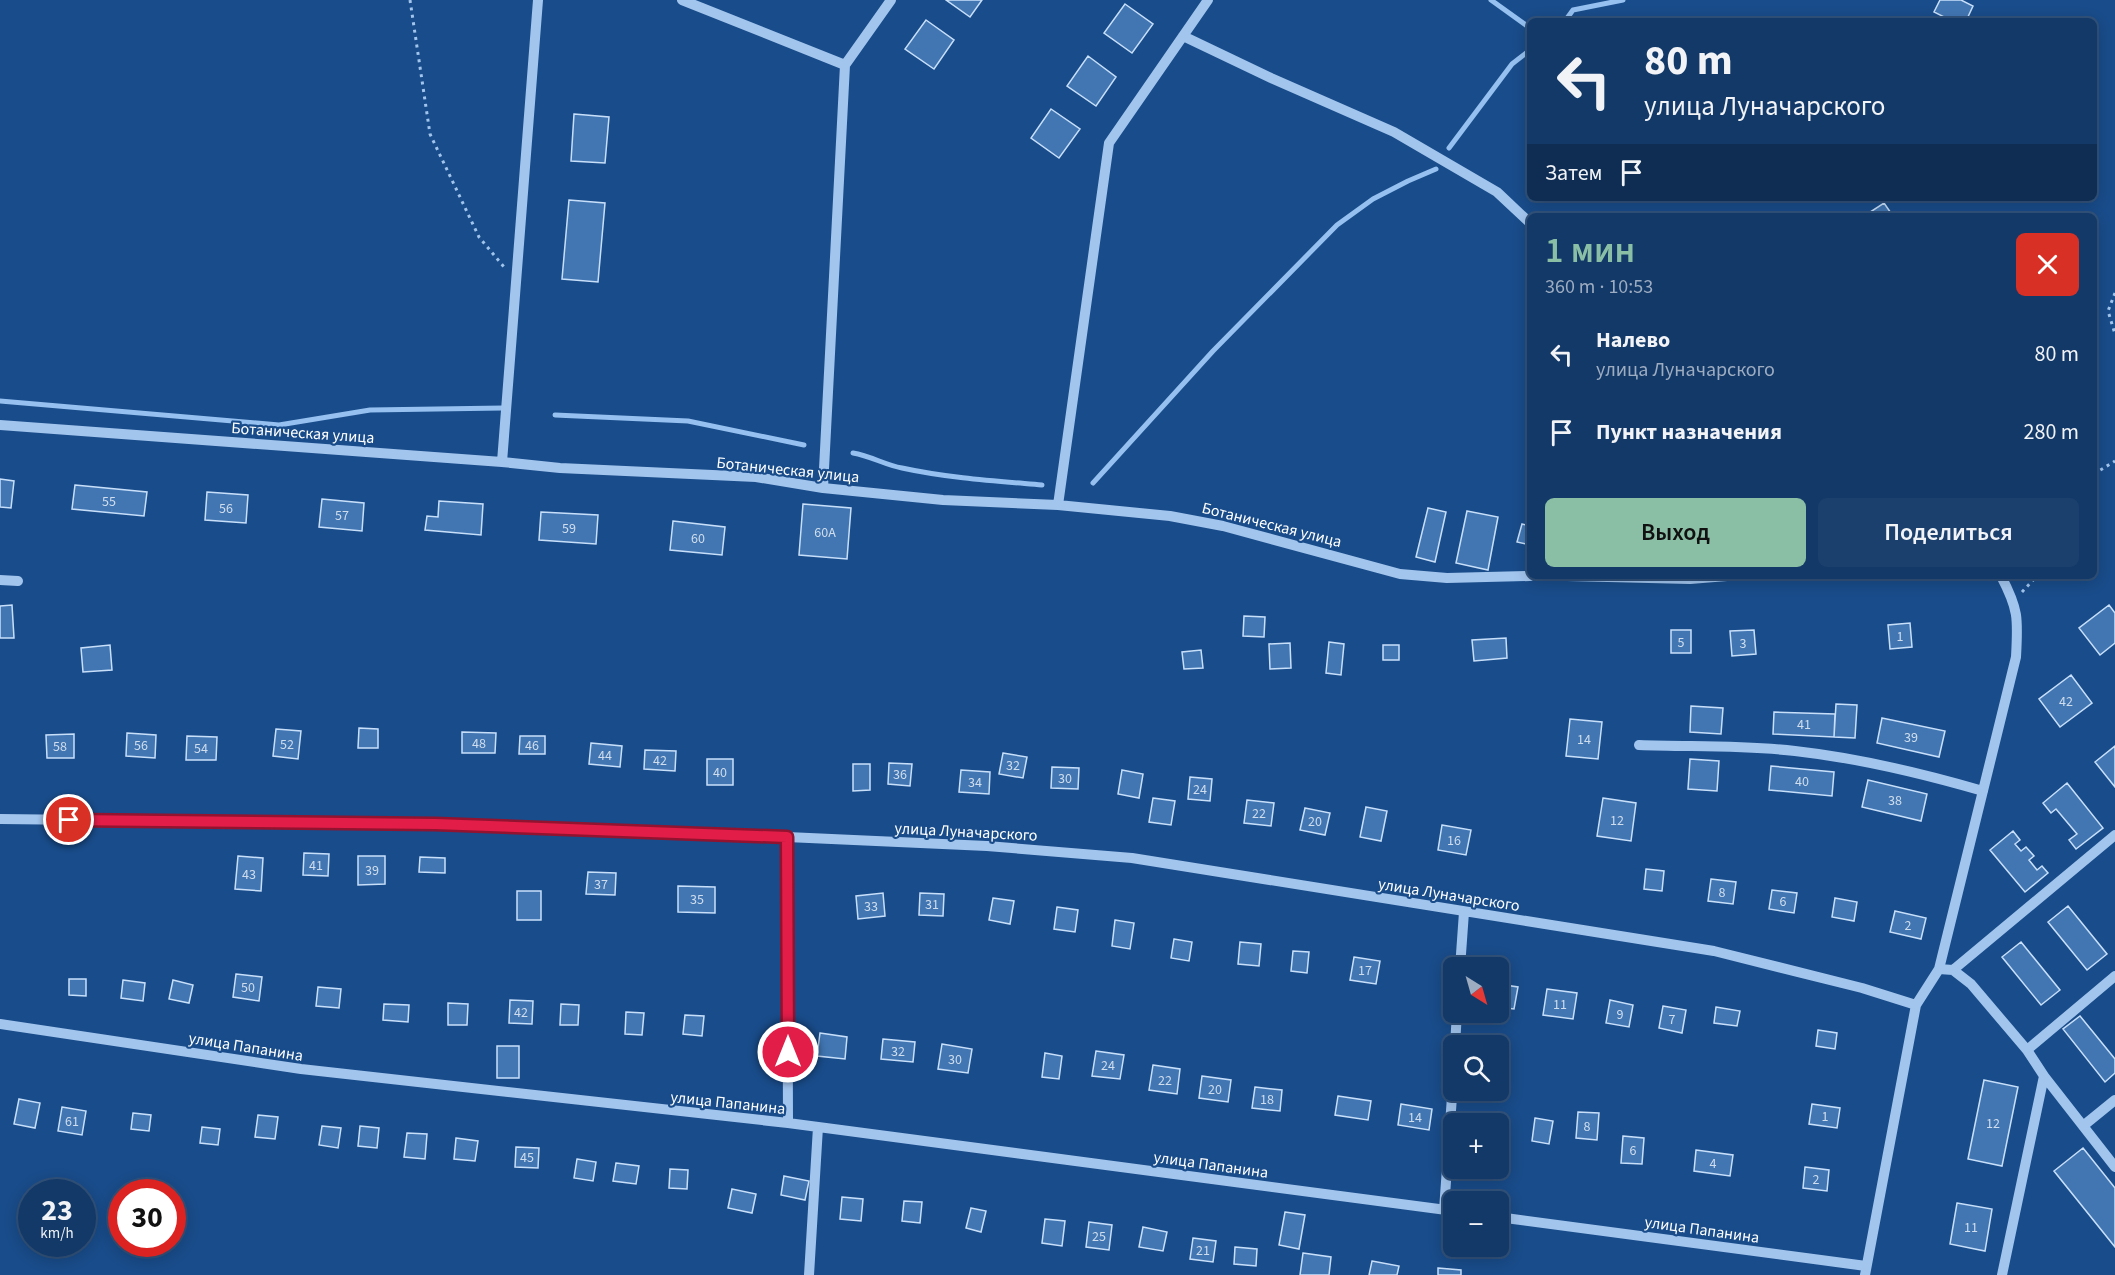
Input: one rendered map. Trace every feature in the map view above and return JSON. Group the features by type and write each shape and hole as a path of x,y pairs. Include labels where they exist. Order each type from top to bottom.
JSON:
{"street":[{"path":"502,462 538,0"},
{"path":"682,0 845,65"},
{"path":"823,488 845,65 891,0"},
{"path":"1058,505 1109,143 1208,0"},
{"path":"1183,36 1394,132 1497,192 1527,220"},
{"name":"Ботаническая улица","path":"0,425 560,468 756,477 823,488 943,500 1058,505 1170,516 1223,526 1400,574 1447,578 1527,576"},
{"path":"1865,1270 1916,1005 1939,969 2016,657 2018,623 2014,600 2003,579"},
{"path":"0,580 18,581"},
{"path":"1639,745 1793,751 1845,758 1983,790"},
{"name":"улица Луначарского","path":"0,819 435,824 987,846 1132,858 1714,951 1862,988 1916,1005"},
{"path":"1953,970 2115,835"},
{"path":"787,837 789,1123"},
{"path":"1461,957 1464,912"},
{"path":"1939,969 1953,970 1971,984 2027,1050 2044,1076 2115,1167"},
{"path":"2027,1050 2115,976"},
{"name":"улица Папанина","path":"0,1024 302,1070 789,1123 1443,1210"},
{"path":"2002,1275 2044,1076"},
{"path":"2083,1126 2115,1100"},
{"path":"1450,1191 1453,1101"},
{"path":"809,1275 818,1127"},
{"name":"улица Папанина","path":"1509,1219 1865,1270"}],"path":[{"path":"410,0 430,134 479,237 516,281"},
{"path":"2115,293 2108,311 2115,334"},
{"path":"2097,472 2115,461"},
{"path":"2014,600 2034,579"}],"building":[{"path":"946,0 982,0 970,17"},
{"path":"1940,0 1961,0 1973,6 1967,18 1946,18 1934,12"},
{"path":"1125,4 1153,24 1132,53 1104,33"},
{"path":"926,20 954,40 934,69 905,49"},
{"path":"1088,56 1116,77 1096,106 1067,86"},
{"path":"1051,109 1080,129 1059,158 1031,138"},
{"path":"574,114 609,117 605,163 571,161"},
{"path":"569,200 605,203 598,282 562,279"},
{"path":"1884,203 1891,213 1869,213"},
{"path":"0,479 14,481 11,508 0,507"},
{"path":"75,485 147,492 144,516 72,509"},
{"path":"207,492 248,495 246,523 205,520"},
{"path":"322,499 364,503 362,531 319,527"},
{"path":"439,501 483,504 481,535 425,530 427,516 438,517"},
{"path":"803,504 851,508 847,559 799,555"},
{"path":"1428,508 1446,512 1435,562 1416,557"},
{"path":"1467,511 1498,517 1488,570 1456,563"},
{"path":"541,512 598,515 596,544 539,540"},
{"path":"673,521 725,527 722,555 670,550"},
{"path":"1522,524 1527,525 1527,544 1517,542"},
{"path":"12,605 14,638 0,638 0,606"},
{"path":"2109,605 2115,613 2115,643 2100,655 2079,628"},
{"path":"1244,616 1265,617 1264,637 1243,636"},
{"path":"1910,623 1912,647 1890,649 1888,625"},
{"path":"1671,630 1691,630 1691,653 1671,653"},
{"path":"1754,630 1756,654 1732,656 1730,631"},
{"path":"1506,638 1507,658 1474,661 1472,640"},
{"path":"1329,642 1344,644 1341,675 1326,673"},
{"path":"1290,643 1291,668 1270,669 1269,644"},
{"path":"110,645 112,670 83,672 81,648"},
{"path":"1383,645 1399,645 1399,660 1383,660"},
{"path":"1201,650 1203,668 1184,669 1182,652"},
{"path":"2071,675 2092,703 2060,727 2039,699"},
{"path":"1836,704 1857,705 1855,738 1834,737"},
{"path":"1691,706 1723,708 1721,734 1690,732"},
{"path":"1774,712 1835,714 1834,737 1773,734"},
{"path":"1882,718 1945,731 1939,757 1877,743"},
{"path":"1570,719 1602,722 1598,759 1566,756"},
{"path":"359,728 378,729 378,748 358,748"},
{"path":"276,729 301,731 298,759 273,756"},
{"path":"462,732 496,733 495,753 462,753"},
{"path":"127,733 156,735 155,758 126,756"},
{"path":"74,734 74,758 47,758 46,735"},
{"path":"187,736 217,737 216,760 186,760"},
{"path":"520,736 545,736 545,754 519,754"},
{"path":"591,743 622,746 620,767 589,764"},
{"path":"2115,746 2115,787 2095,762"},
{"path":"645,750 676,751 675,771 644,769"},
{"path":"1003,753 1027,757 1023,778 999,774"},
{"path":"707,759 733,759 733,785 707,785"},
{"path":"1690,759 1719,761 1717,791 1688,789"},
{"path":"889,763 912,764 910,786 888,784"},
{"path":"853,764 870,764 870,790 853,791"},
{"path":"1771,766 1834,772 1832,796 1769,790"},
{"path":"1052,767 1079,768 1078,789 1051,788"},
{"path":"961,770 990,772 989,794 959,792"},
{"path":"1122,770 1143,774 1139,798 1118,794"},
{"path":"1190,777 1212,779 1210,801 1188,799"},
{"path":"1868,780 1927,794 1921,821 1862,807"},
{"path":"2067,783 2103,828 2076,849 2069,840 2077,834 2056,809 2051,813 2043,803"},
{"path":"1153,798 1175,801 1171,825 1149,822"},
{"path":"1603,798 1636,803 1631,841 1597,836"},
{"path":"1247,800 1274,803 1271,826 1244,823"},
{"path":"1366,807 1387,811 1381,841 1360,837"},
{"path":"1305,808 1330,813 1325,835 1300,830"},
{"path":"1442,825 1471,830 1466,855 1438,850"},
{"path":"2013,831 2020,840 2015,844 2021,851 2026,847 2034,856 2029,860 2037,870 2042,866 2048,873 2025,892 1990,850"},
{"path":"304,853 329,854 328,876 303,875"},
{"path":"238,856 263,858 261,891 235,889"},
{"path":"358,856 385,856 385,884 358,885"},
{"path":"420,857 445,858 445,873 419,872"},
{"path":"1646,869 1664,871 1662,891 1644,889"},
{"path":"588,872 616,873 615,895 586,894"},
{"path":"1711,879 1736,882 1733,904 1708,901"},
{"path":"678,886 715,887 715,913 678,912"},
{"path":"1772,890 1797,893 1794,913 1769,909"},
{"path":"517,891 541,891 541,920 517,920"},
{"path":"883,893 885,916 858,919 856,896"},
{"path":"920,893 944,894 943,916 919,915"},
{"path":"993,898 1014,901 1010,924 989,920"},
{"path":"1835,898 1857,902 1854,921 1832,917"},
{"path":"2068,906 2107,954 2087,970 2048,922"},
{"path":"1057,907 1078,910 1075,932 1054,929"},
{"path":"1895,911 1926,918 1921,939 1890,932"},
{"path":"1115,920 1134,923 1130,949 1112,946"},
{"path":"1174,939 1192,942 1189,961 1171,958"},
{"path":"1240,942 1261,944 1259,966 1238,964"},
{"path":"2021,942 2060,990 2041,1005 2002,957"},
{"path":"1293,951 1309,952 1307,973 1291,971"},
{"path":"1354,957 1380,961 1376,984 1350,980"},
{"path":"236,974 262,977 259,1001 233,997"},
{"path":"69,979 86,979 86,996 69,995"},
{"path":"123,980 145,983 143,1001 121,998"},
{"path":"173,980 193,985 189,1003 169,999"},
{"path":"1509,986 1518,987 1514,1009 1509,1008"},
{"path":"318,987 341,989 339,1008 316,1006"},
{"path":"1547,989 1577,993 1573,1019 1543,1015"},
{"path":"510,1000 533,1001 532,1024 509,1023"},
{"path":"1610,1000 1633,1005 1629,1027 1606,1023"},
{"path":"448,1003 468,1004 467,1025 448,1025"},
{"path":"384,1004 409,1005 408,1022 383,1020"},
{"path":"561,1004 579,1005 578,1025 560,1025"},
{"path":"1663,1006 1686,1010 1682,1033 1659,1028"},
{"path":"1716,1007 1740,1011 1737,1026 1714,1023"},
{"path":"626,1012 644,1013 642,1035 625,1034"},
{"path":"685,1015 704,1016 702,1036 683,1034"},
{"path":"2080,1016 2115,1059 2115,1073 2105,1082 2063,1029"},
{"path":"1818,1030 1837,1033 1835,1049 1816,1046"},
{"path":"820,1033 847,1037 845,1059 817,1056"},
{"path":"883,1039 915,1042 913,1062 881,1059"},
{"path":"942,1044 972,1049 968,1073 938,1069"},
{"path":"497,1046 519,1046 519,1078 497,1078"},
{"path":"1096,1051 1124,1055 1120,1079 1092,1076"},
{"path":"1045,1053 1062,1056 1059,1079 1042,1077"},
{"path":"1153,1065 1180,1069 1177,1094 1149,1090"},
{"path":"1202,1076 1231,1080 1228,1102 1199,1098"},
{"path":"1984,1080 2018,1087 2002,1166 1968,1159"},
{"path":"1255,1087 1282,1090 1280,1111 1252,1108"},
{"path":"1338,1096 1371,1101 1368,1120 1335,1115"},
{"path":"19,1099 40,1103 35,1128 14,1124"},
{"path":"1401,1104 1432,1109 1429,1130 1398,1125"},
{"path":"1812,1104 1840,1108 1837,1128 1809,1124"},
{"path":"62,1107 86,1111 82,1135 58,1131"},
{"path":"1578,1112 1599,1113 1597,1140 1576,1138"},
{"path":"133,1113 151,1115 149,1131 131,1129"},
{"path":"258,1115 278,1117 275,1139 255,1137"},
{"path":"1535,1118 1553,1121 1549,1144 1532,1141"},
{"path":"322,1126 341,1128 338,1148 319,1145"},
{"path":"360,1126 379,1128 377,1148 358,1146"},
{"path":"202,1127 220,1129 218,1145 200,1143"},
{"path":"407,1133 427,1134 425,1159 404,1157"},
{"path":"1623,1136 1644,1138 1642,1164 1621,1163"},
{"path":"456,1138 478,1141 475,1161 454,1159"},
{"path":"516,1147 539,1148 538,1168 515,1167"},
{"path":"2083,1148 2115,1188 2115,1247 2054,1171"},
{"path":"1696,1150 1733,1155 1730,1176 1694,1171"},
{"path":"577,1159 596,1162 593,1181 574,1178"},
{"path":"616,1163 639,1166 636,1184 613,1181"},
{"path":"1805,1167 1829,1170 1827,1191 1803,1188"},
{"path":"670,1169 688,1170 687,1189 669,1188"},
{"path":"784,1176 809,1181 805,1200 781,1195"},
{"path":"732,1189 756,1194 752,1213 728,1208"},
{"path":"842,1197 863,1199 861,1221 840,1219"},
{"path":"904,1201 922,1202 920,1223 902,1221"},
{"path":"1957,1203 1992,1209 1985,1251 1950,1244"},
{"path":"971,1208 986,1211 981,1232 966,1228"},
{"path":"1285,1212 1305,1215 1299,1249 1279,1245"},
{"path":"1045,1219 1065,1221 1062,1246 1042,1243"},
{"path":"1089,1222 1112,1225 1109,1250 1086,1247"},
{"path":"1143,1227 1167,1232 1163,1251 1139,1247"},
{"path":"1193,1238 1216,1241 1213,1262 1190,1259"},
{"path":"1235,1247 1257,1249 1256,1266 1234,1264"},
{"path":"1303,1253 1331,1257 1329,1275 1300,1275"},
{"path":"1372,1261 1399,1266 1397,1275 1369,1275"},
{"path":"1438,1268 1461,1270 1461,1275 1438,1275"}],"waterway":[{"path":"1491,0 1527,26"},
{"path":"1567,18 1573,10 1623,0"},
{"path":"1449,148 1512,64 1527,52"},
{"path":"1093,483 1213,351 1337,225 1373,199 1436,169"},
{"path":"0,401 279,425 370,410 503,408"},
{"path":"555,415 688,421 804,445"},
{"path":"853,453 896,467 919,471 972,479 1042,485"}],"route":[{"path":"69,820 435,824 787,837 788,1052"}]}
